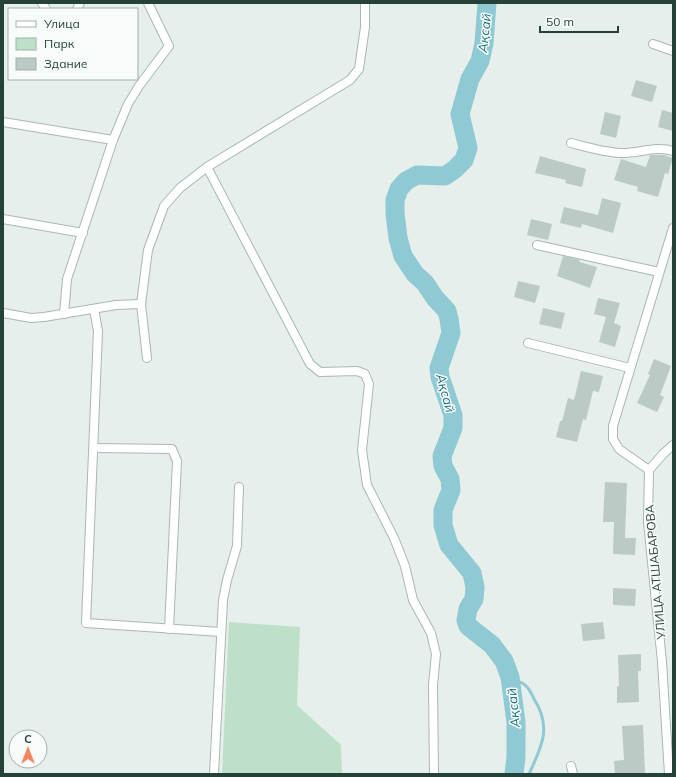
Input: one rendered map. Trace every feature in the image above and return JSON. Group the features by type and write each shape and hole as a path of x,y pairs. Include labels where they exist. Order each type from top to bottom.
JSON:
{"street":[{"path":"64,314 67,279 113,140 128,104 139,86 169,46 148,3"},
{"path":"147,358 141,304 148,250 164,206 180,188 207,167 350,80 358,69 365,27 365,3"},
{"path":"653,44 673,51"},
{"path":"3,122 113,140"},
{"path":"571,143 609,152 622,153 655,149 666,149 673,151"},
{"path":"207,167 310,364 320,372 357,371 366,374 369,384 362,450 368,485 394,538 405,566 413,600 431,633 436,654 433,685 434,774"},
{"path":"3,219 83,233"},
{"path":"673,228 613,426 613,439 619,449 649,470 663,454 673,446"},
{"path":"537,245 659,272"},
{"path":"3,313 32,318 116,305 141,304"},
{"path":"94,309 98,330 86,623 221,632"},
{"path":"528,343 630,368"},
{"path":"94,448 172,449 177,461 169,629"},
{"name":"УЛИЦА АТШАБАРОВА","path":"649,470 648,522 662,662 669,774"},
{"path":"214,774 223,600 237,546 239,487"}],"green space":[{"path":"229,622 300,627 297,705 341,745 342,774 222,774"}],"building":[{"path":"636,80 657,86 652,102 631,96"},
{"path":"662,110 673,113 673,131 658,127"},
{"path":"605,112 621,116 616,138 600,134"},
{"path":"650,155 663,155 673,158 668,174 665,173 658,197 637,191 638,187 614,180 621,159 646,167"},
{"path":"540,156 586,169 582,187 565,183 566,180 535,173"},
{"path":"602,198 621,203 613,233 582,224 581,228 560,223 564,207 598,215"},
{"path":"531,219 552,224 548,240 527,235"},
{"path":"563,256 580,260 579,262 597,267 590,288 557,276"},
{"path":"518,281 540,286 535,303 514,297"},
{"path":"598,298 620,303 614,323 621,326 615,347 599,342 606,317 594,314"},
{"path":"543,308 565,313 561,329 539,324"},
{"path":"654,359 671,366 660,395 664,397 657,412 637,403 650,375 648,374"},
{"path":"581,371 603,376 599,392 593,391 586,420 583,419 577,442 556,437 568,398 574,400"},
{"path":"605,482 627,483 625,538 636,538 635,555 613,554 614,522 603,522"},
{"path":"613,588 636,589 635,606 613,605"},
{"path":"603,622 605,639 583,641 581,624"},
{"path":"641,654 641,671 638,671 639,702 617,703 617,686 619,686 618,655"},
{"path":"643,725 645,774 615,774 614,761 624,760 622,726"}],"waterway":[{"name":"Ақсай","path":"487,3 484,43 480,61 470,79 460,114 468,148 464,160 445,176 417,175 406,181 399,189 395,200 395,213 398,238 403,256 415,274 425,283 435,298 447,311 449,319 451,333 439,368 440,377 453,415 453,428 442,456 443,466 450,479 451,490 443,510 443,525 449,545 472,573 475,587 474,599 468,609 466,620 468,626 492,645 504,661 510,677 516,722 516,757 514,774"},
{"path":"510,677 523,683 528,688 543,719 544,728 541,745 529,774"}]}
